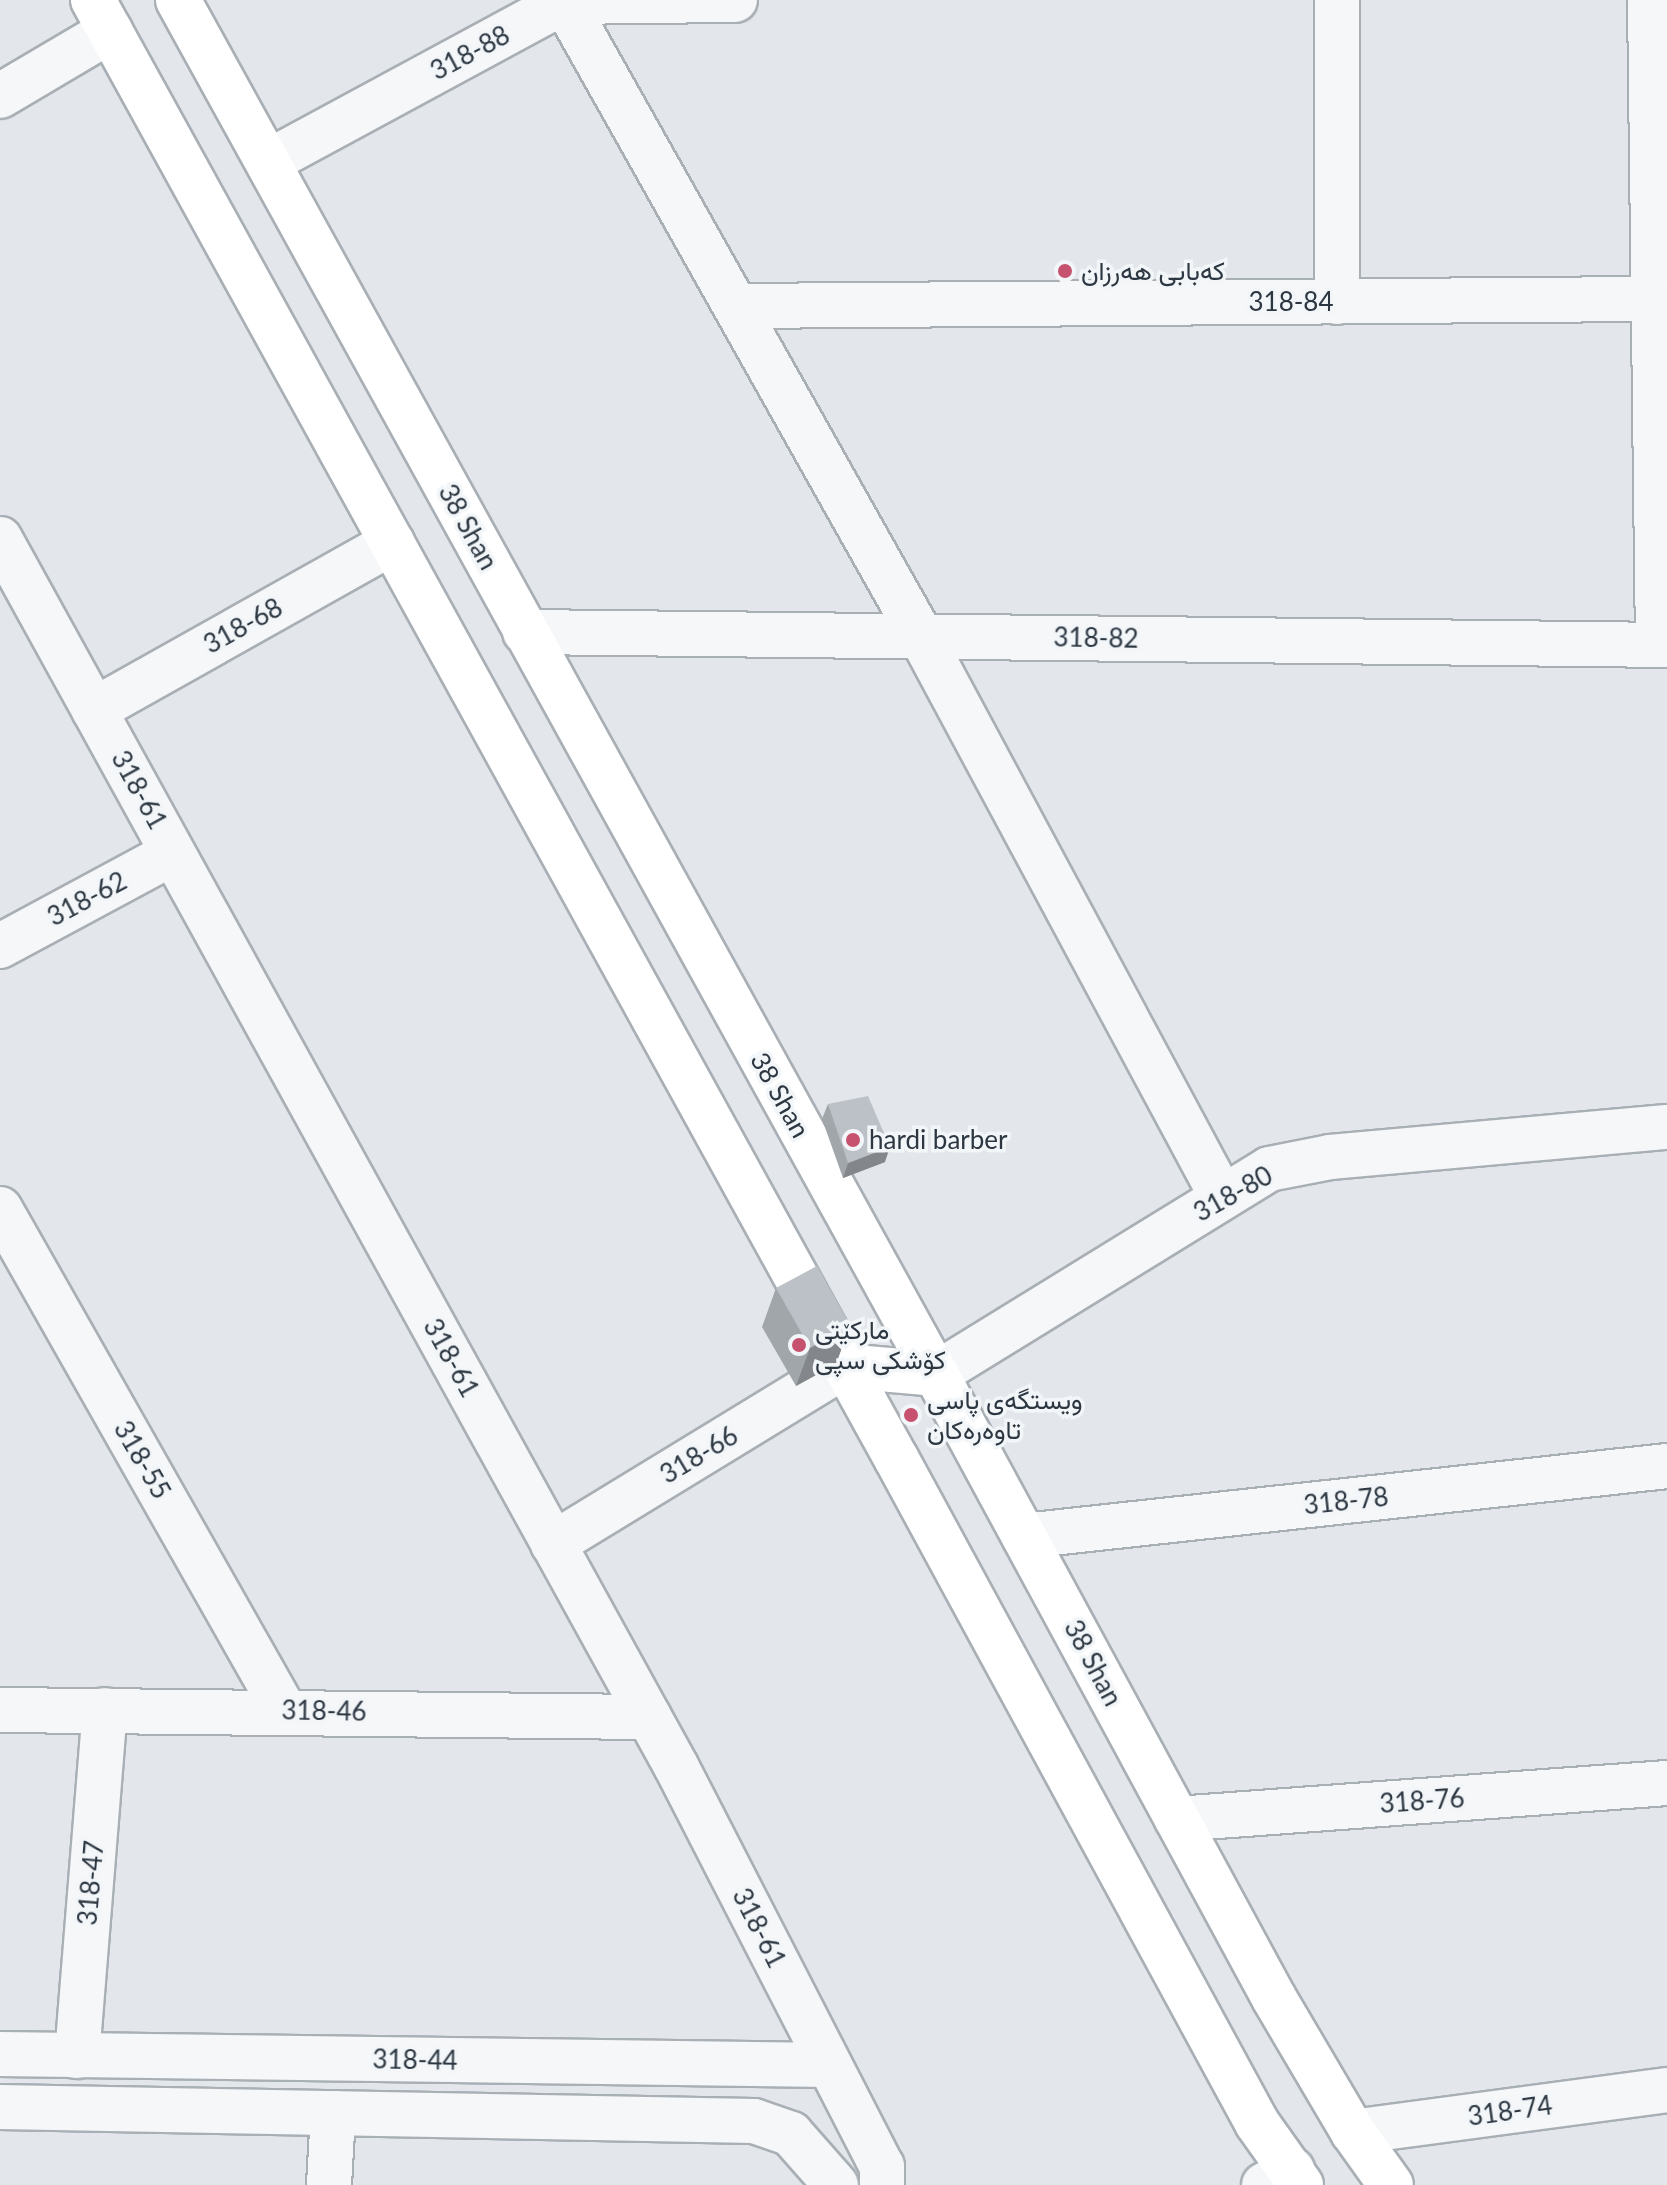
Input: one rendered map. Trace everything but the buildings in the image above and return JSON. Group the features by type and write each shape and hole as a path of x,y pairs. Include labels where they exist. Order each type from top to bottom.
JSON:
{"street":[{"name":"38 Shan","path":"178,0 936,1374 1274,1998 1353,2132 1391,2185"},
{"name":"318-88","path":"268,162 563,1 735,0"},
{"path":"1337,0 1337,302"},
{"path":"1650,0 1659,51 1654,299 1661,378 1663,645"},
{"path":"563,1 921,636 1222,1197"},
{"path":"0,96 102,15 845,1366 1286,2180"},
{"name":"318-84","path":"736,306 1654,299"},
{"name":"318-61","path":"0,539 649,1717 882,2166 882,2185"},
{"name":"318-68","path":"94,710 392,543"},
{"name":"318-82","path":"525,632 1663,645"},
{"name":"318-62","path":"0,946 173,853"},
{"name":"318-80","path":"936,1374 1269,1169 1330,1157 1667,1127"},
{"name":"318-55","path":"0,1209 284,1710"},
{"path":"845,1366 936,1374"},
{"name":"318-66","path":"553,1544 845,1366"},
{"name":"318-78","path":"1024,1536 1667,1466"},
{"name":"318-46","path":"0,1710 284,1710 649,1717"},
{"name":"318-47","path":"77,2056 105,1710"},
{"name":"318-76","path":"1177,1819 1667,1783"},
{"name":"318-44","path":"0,2054 829,2065"},
{"name":"318-74","path":"1353,2132 1667,2090"},
{"path":"0,2107 754,2121 791,2134 836,2185"},
{"path":"329,2185 333,2113"}],"place":[{"name":"کەبابی هەرزان","path":"1065,271"},
{"name":"hardi barber","path":"853,1140"},
{"name":"مارکێتی کۆشکی سپی","path":"799,1345"},
{"name":"ویستگەی پاسی تاوەرەکان","path":"911,1415"}]}
